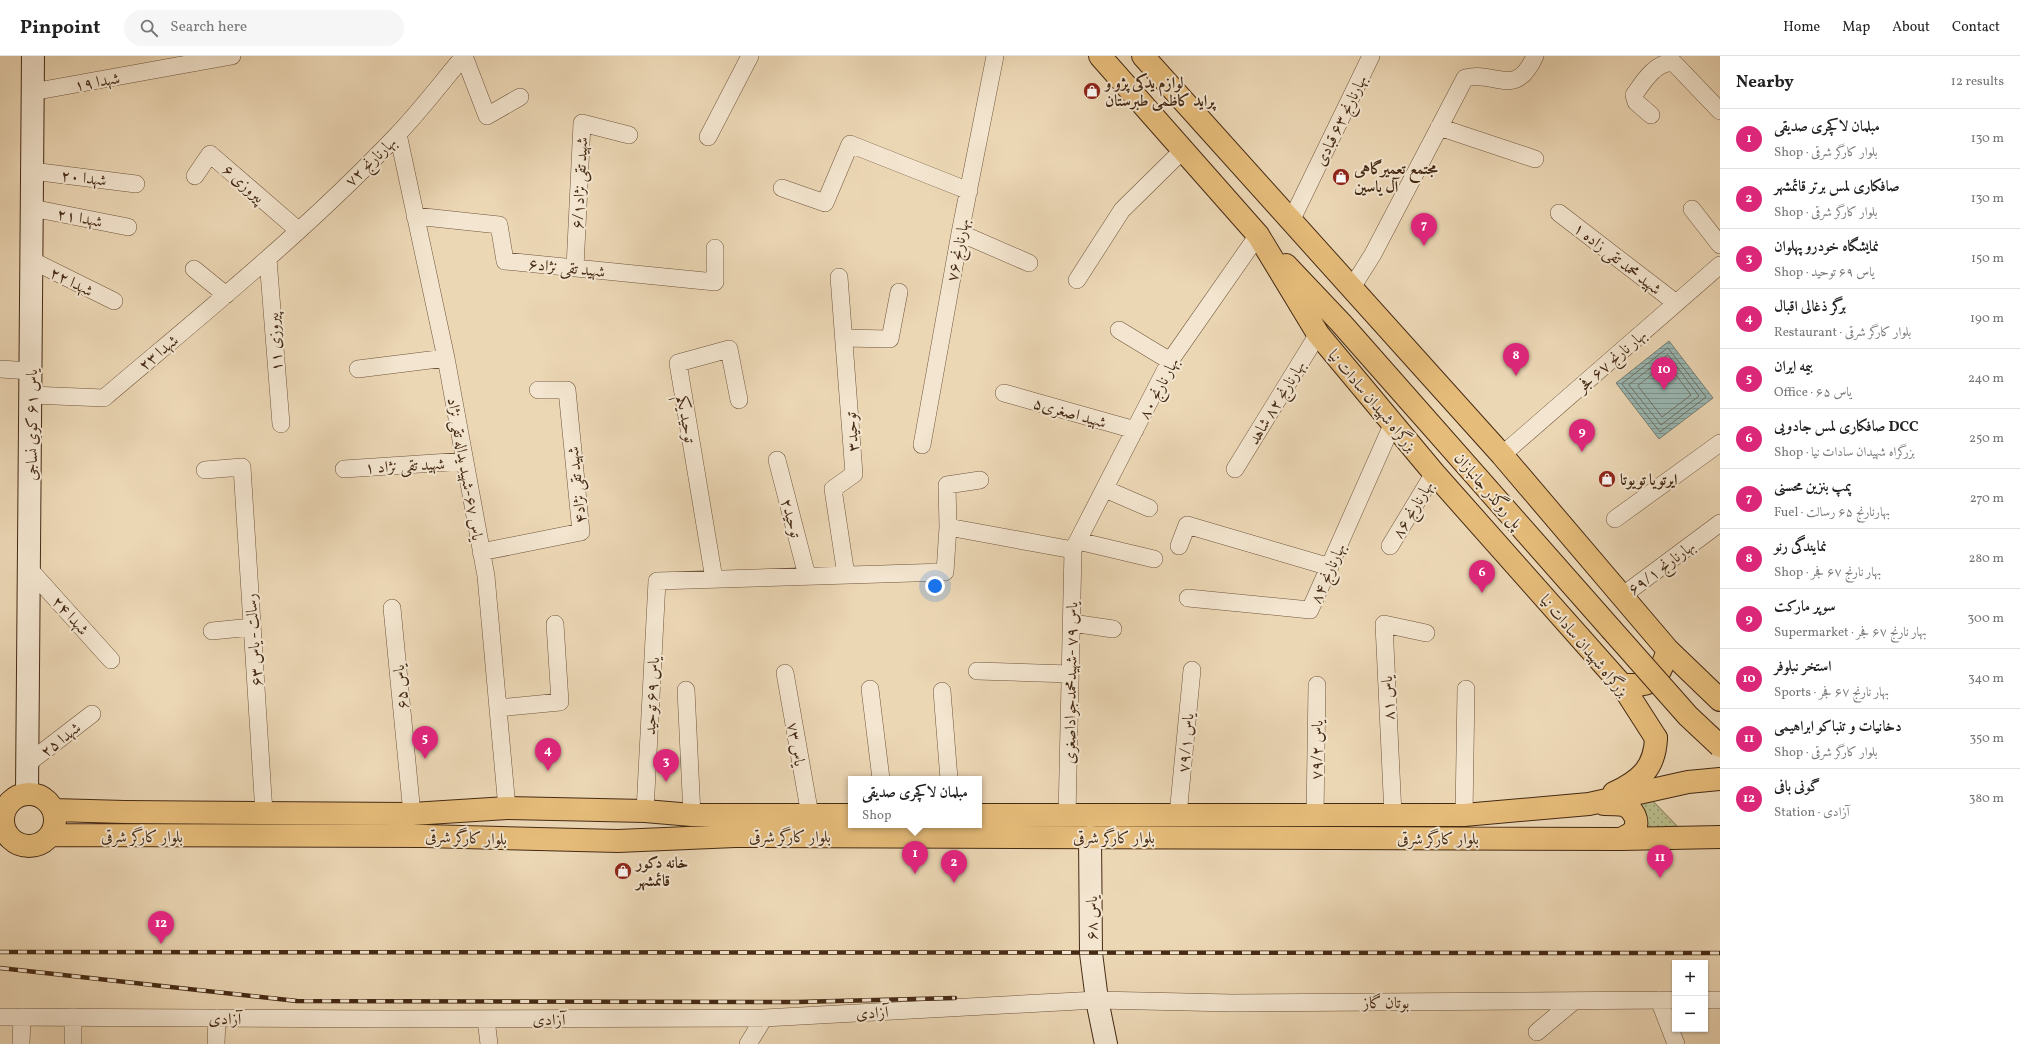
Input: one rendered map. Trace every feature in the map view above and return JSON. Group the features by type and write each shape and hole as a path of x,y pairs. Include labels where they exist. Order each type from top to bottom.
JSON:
{"main road":[{"name":"بزرگراه شهیدان سادات نیا","path":"1100,56 1184,149 1258,235 1318,334 1434,473 1622,685 1656,738 1653,757 1642,776 1626,788 1589,804"},
{"path":"1143,56 1351,289 1502,455 1668,650 1720,700"},
{"name":"پل روگذر جانبازان","path":"1258,235 1346,328 1688,716 1720,746"},
{"path":"1622,685 1644,685 1654,680 1662,669 1668,650"},
{"name":"بلوار کارگر شرقی","path":"982,815 1464,815 1589,804 1688,782 1720,779"},
{"path":"27,793 38,795 48,800 54,810 55,823 51,835 42,843 30,847 18,844 4,836 2,818 2,809 14,798 27,793"},
{"path":"1589,804 1623,805 1632,811 1636,820 1635,829 1631,834 1621,839"},
{"name":"بلوار کارگر شرقی","path":"54,810 412,814 507,808 645,811 692,814 848,815"},
{"name":"بلوار کارگر شرقی","path":"51,835 424,836 618,841 735,836 1621,839 1720,837"}],"street":[{"name":"یاس ۶۱ کوی نساجی","path":"27,793 33,56"},
{"name":"شهدا ۱۹","path":"32,92 232,56"},
{"path":"464,56 487,116 520,97"},
{"name":"بهارنارنج ۷۲","path":"268,259 398,134 464,56"},
{"path":"708,137 750,56"},
{"name":"بهارنارنج ۷۶","path":"922,445 960,233 995,56"},
{"name":"بهارنارنج ۶۳ قبادی","path":"1290,221 1371,56"},
{"path":"1351,289 1373,254 1465,78 1474,76 1509,81 1518,79 1529,70 1535,56"},
{"path":"1651,115 1636,102 1634,95 1659,66 1666,62 1674,63 1720,111"},
{"name":"شهید تقی نژاد۶/۱","path":"575,268 582,123 629,135"},
{"path":"1439,127 1535,159"},
{"name":"یاس ۶۷-شهید یداله تقی نژاد","path":"398,134 446,358 486,576 507,808"},
{"path":"782,188 825,203 850,144 969,191"},
{"path":"1077,280 1122,210 1184,149"},
{"name":"پیروزی ۶","path":"195,176 210,154 298,230"},
{"name":"شهدا ۲۰","path":"32,171 136,184"},
{"name":"شهدا ۲۱","path":"32,208 128,227"},
{"path":"1692,209 1720,245"},
{"name":"شهید محمد تقی زاده ۱","path":"1559,213 1676,304"},
{"name":"شهید تقی نژاد۶","path":"415,216 499,225 505,261 715,282 715,248"},
{"path":"960,233 1029,263"},
{"name":"بهار نارنج ۸۰","path":"1076,546 1170,361 1258,235"},
{"name":"شهدا ۲۳","path":"31,395 104,398 268,259"},
{"name":"پیروزی ۱۱","path":"268,259 281,424"},
{"name":"شهدا ۲۲","path":"31,260 114,301"},
{"name":"بهار نارنج ۶۷ فجر","path":"1502,455 1720,265"},
{"path":"194,269 226,295"},
{"name":"توحید۳","path":"839,277 854,474 833,489 846,575"},
{"path":"844,338 890,339 899,292"},
{"path":"1119,330 1170,361"},
{"name":"بهارنارنج ۸۲ شاهد","path":"1235,469 1318,334"},
{"name":"توحید یکم","path":"714,579 678,363 729,350 739,400"},
{"path":"358,369 446,358"},
{"path":"0,369 31,371"},
{"name":"شهید تقی نژاد۴","path":"481,552 581,532 567,390 538,390"},
{"name":"شهید اصغری۵","path":"1004,393 1135,430"},
{"name":"بهارنارنج ۸۴","path":"1188,598 1310,610 1393,423"},
{"path":"1616,519 1720,443"},
{"name":"توحید۲","path":"777,460 807,576"},
{"name":"شهید تقی نژاد ۱","path":"344,469 465,462"},
{"name":"رسالت - یاس ۶۳","path":"205,470 242,467 264,813"},
{"name":"بهارنارنج ۸۶","path":"1390,546 1434,473"},
{"path":"714,579 945,572 948,527 947,485 980,480"},
{"path":"1105,489 1149,508"},
{"name":"بهارنارنج ۶۹/۱","path":"1622,596 1720,523"},
{"path":"1180,546 1187,525 1330,567"},
{"path":"948,527 1154,559"},
{"name":"یاس ۷۹ -شهیدمحمدجواداصغری","path":"1067,816 1070,674 1076,546"},
{"name":"شهدا ۲۴","path":"30,570 112,660"},
{"name":"یاس ۶۹ توحید","path":"645,811 657,581 714,579"},
{"name":"یاس ۶۵","path":"392,608 412,814"},
{"path":"1072,623 1113,629"},
{"path":"498,708 560,702 555,624"},
{"name":"یاس ۸۱","path":"1393,815 1384,624 1426,633"},
{"path":"212,631 252,627"},
{"path":"977,670 1070,674"},
{"name":"یاس ۷۹/۱","path":"1178,815 1192,670"},
{"name":"یاس ۷۳","path":"785,673 810,815"},
{"name":"یاس ۷۹/۲","path":"1315,815 1317,685"},
{"path":"870,689 881,776"},
{"path":"686,690 692,814"},
{"path":"1464,815 1466,690"},
{"path":"942,691 949,776"},
{"name":"شهدا ۲۵","path":"27,764 92,714"},
{"name":"یاس ۶۸","path":"1090,837 1091,953 1097,1000 1106,1044"},
{"name":"بوتان گاز","path":"1097,1000 1232,1003 1667,1000"},
{"name":"آزادی","path":"0,1017 486,1019 764,1018 1097,1000"},
{"path":"1667,1000 1676,1044"},
{"path":"1708,1000 1720,1000"},
{"path":"1537,1032 1574,1001"},
{"path":"21,1044 22,1017"},
{"path":"73,1017 73,1044"},
{"path":"216,1044 217,1018"},
{"path":"748,1044 764,1018"},
{"path":"486,1019 489,1044"}],"green space":[{"path":"1648,796 1680,829 1641,828 1629,798"}],"water":[{"path":"1669,341 1713,398 1659,439 1616,383"}],"railway":[{"path":"0,952 1720,953"},
{"path":"0,968 297,1001 797,1002 955,998"}],"place":[{"name":"لوازم یدکی پژو و پراید کاظمی طبرستان","path":"1092,91"},
{"name":"مجتمع تعمیرگاهی آل یاسین","path":"1341,177"},
{"name":"پمپ بنزین محسنی","path":"1424,246"},
{"name":"نمایندگی رنو","path":"1516,376"},
{"name":"استخر نبلوفر","path":"1664,390"},
{"name":"سوپر مارکت","path":"1582,452"},
{"name":"ایرتویا تویوتا","path":"1607,479"},
{"name":"صافکاری لمس جادویی DCC","path":"1482,593"},
{"name":"بیمه ایران","path":"425,759"},
{"name":"برگر ذغالی اقبال","path":"548,771"},
{"name":"نمایشگاه خودرو پهلوان","path":"666,782"},
{"name":"خانه دکور قائمشهر","path":"623,871"},
{"name":"مبلمان لاکچری صدیقی","path":"915,874"},
{"name":"دخانیات و تنباکو ابراهیمی","path":"1660,878"},
{"name":"صافکاری لمس برتر قائمشهر","path":"954,883"},
{"name":"گونی بافی","path":"161,944"}]}
